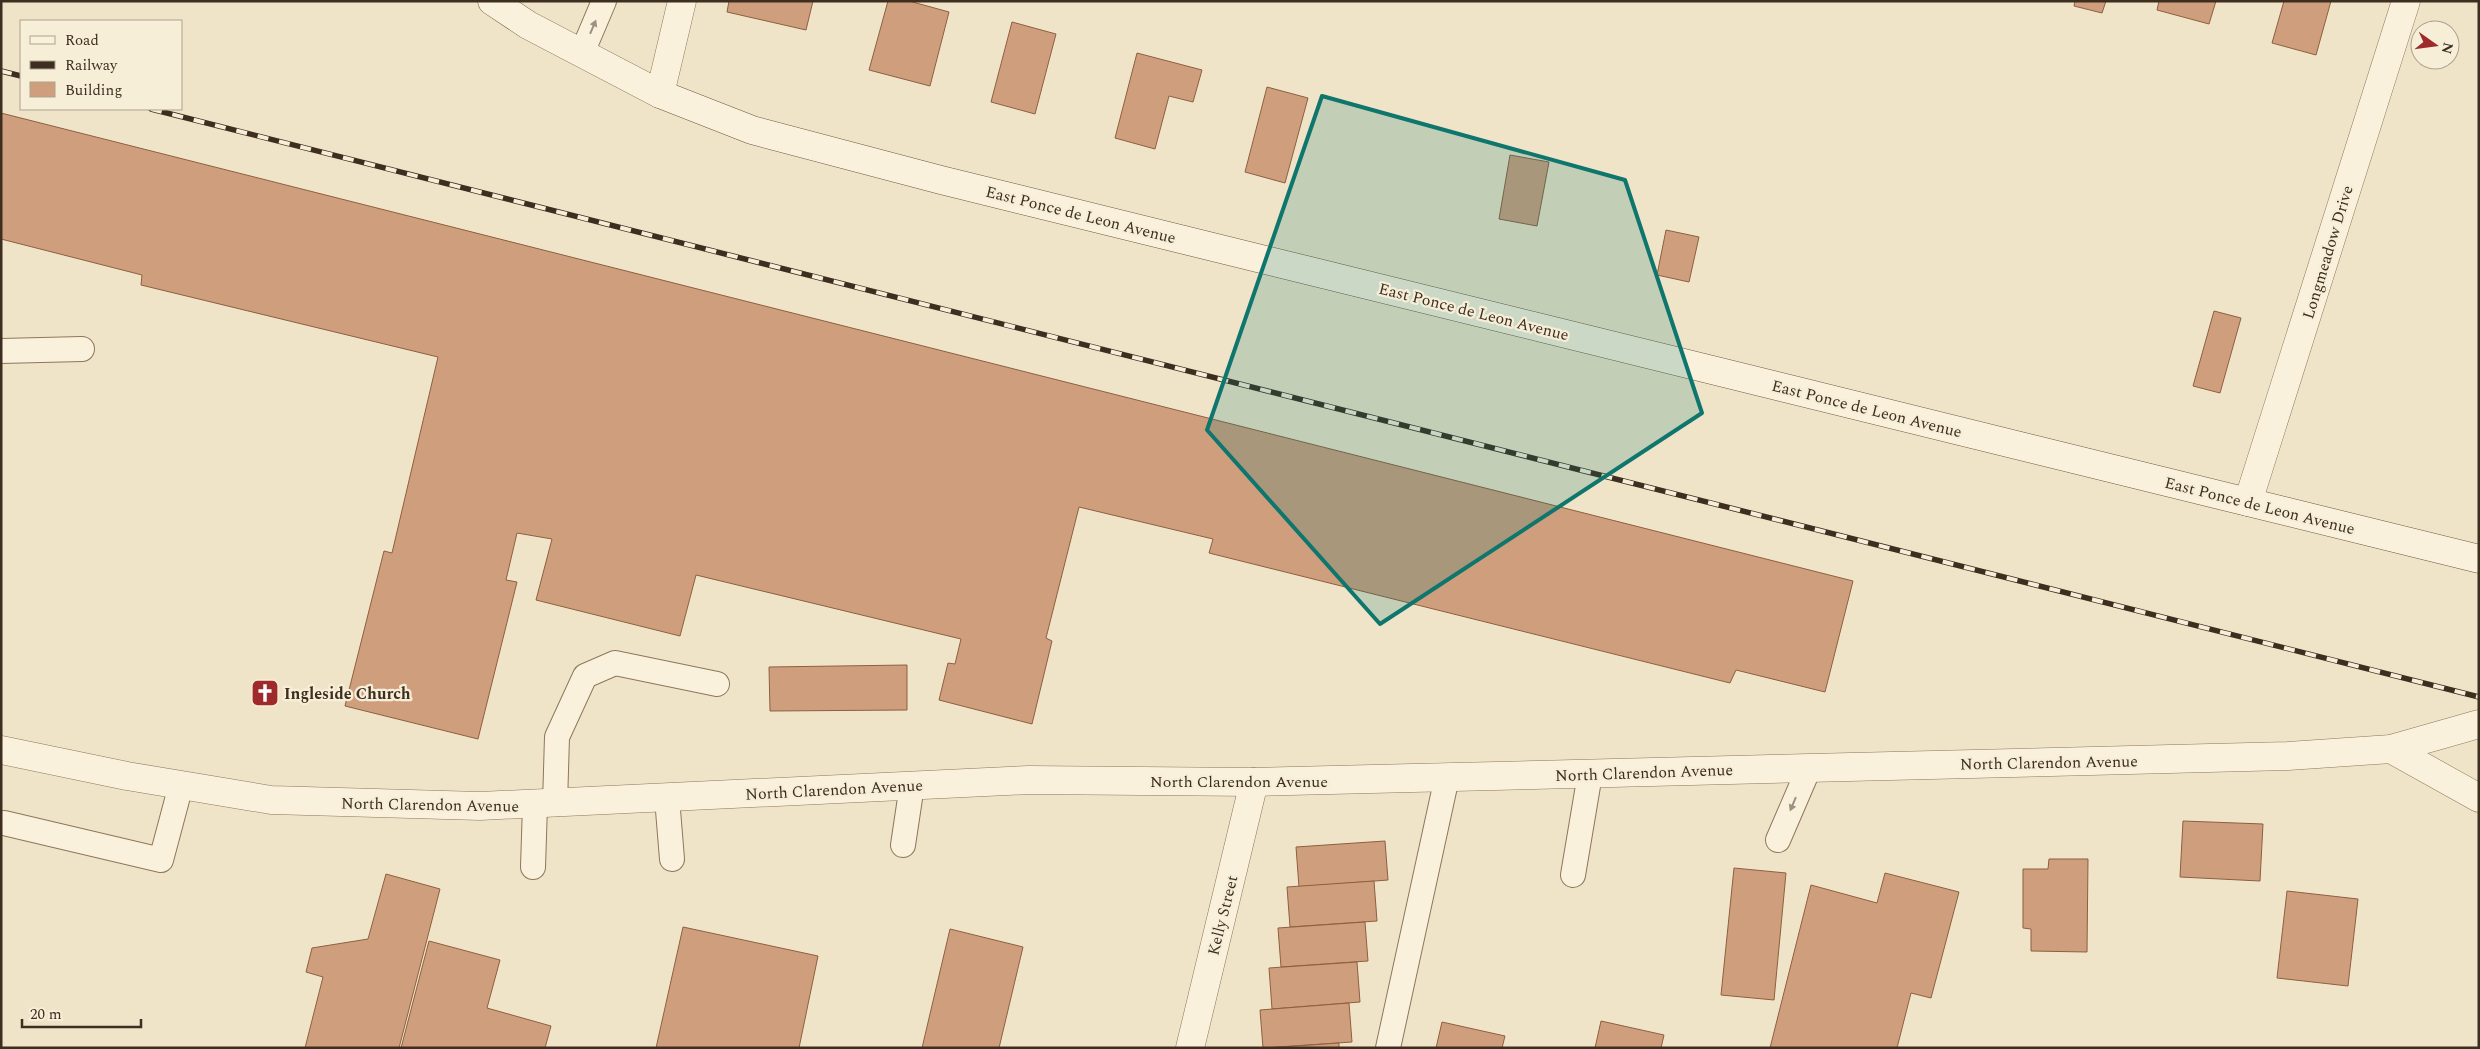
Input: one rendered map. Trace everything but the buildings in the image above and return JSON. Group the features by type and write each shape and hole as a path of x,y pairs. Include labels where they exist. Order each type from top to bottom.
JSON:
{"street":[{"name":"East Ponce de Leon Avenue","path":"492,1 528,25 660,94 752,130 941,180 2479,559"},
{"path":"660,94 682,1"},
{"name":"Longmeadow Drive","path":"2248,502 2406,1"},
{"name":"North Clarendon Avenue","path":"1,750 127,776 271,800 480,806 1029,780 1254,782 2288,756 2390,748 2479,724"},
{"path":"2390,748 2479,798"},
{"name":"Kelly Street","path":"1190,1048 1254,782"}],"lane":[{"path":"582,53 604,1"},
{"path":"1,351 82,349"},
{"path":"533,867 557,737 585,676 615,663 717,684"},
{"path":"1778,840 1809,768"},
{"path":"1573,875 1590,774"},
{"path":"1388,1048 1447,777"},
{"path":"4,823 161,860 181,785"},
{"path":"903,845 912,785"},
{"path":"667,798 672,859"}],"highlighted area":[{"path":"1322,96 1625,180 1702,413 1380,624 1207,430"}],"railway":[{"path":"1,71 20,76"},
{"path":"155,110 2479,697"}],"place":[{"name":"Ingleside Church","path":"265,693"}]}
